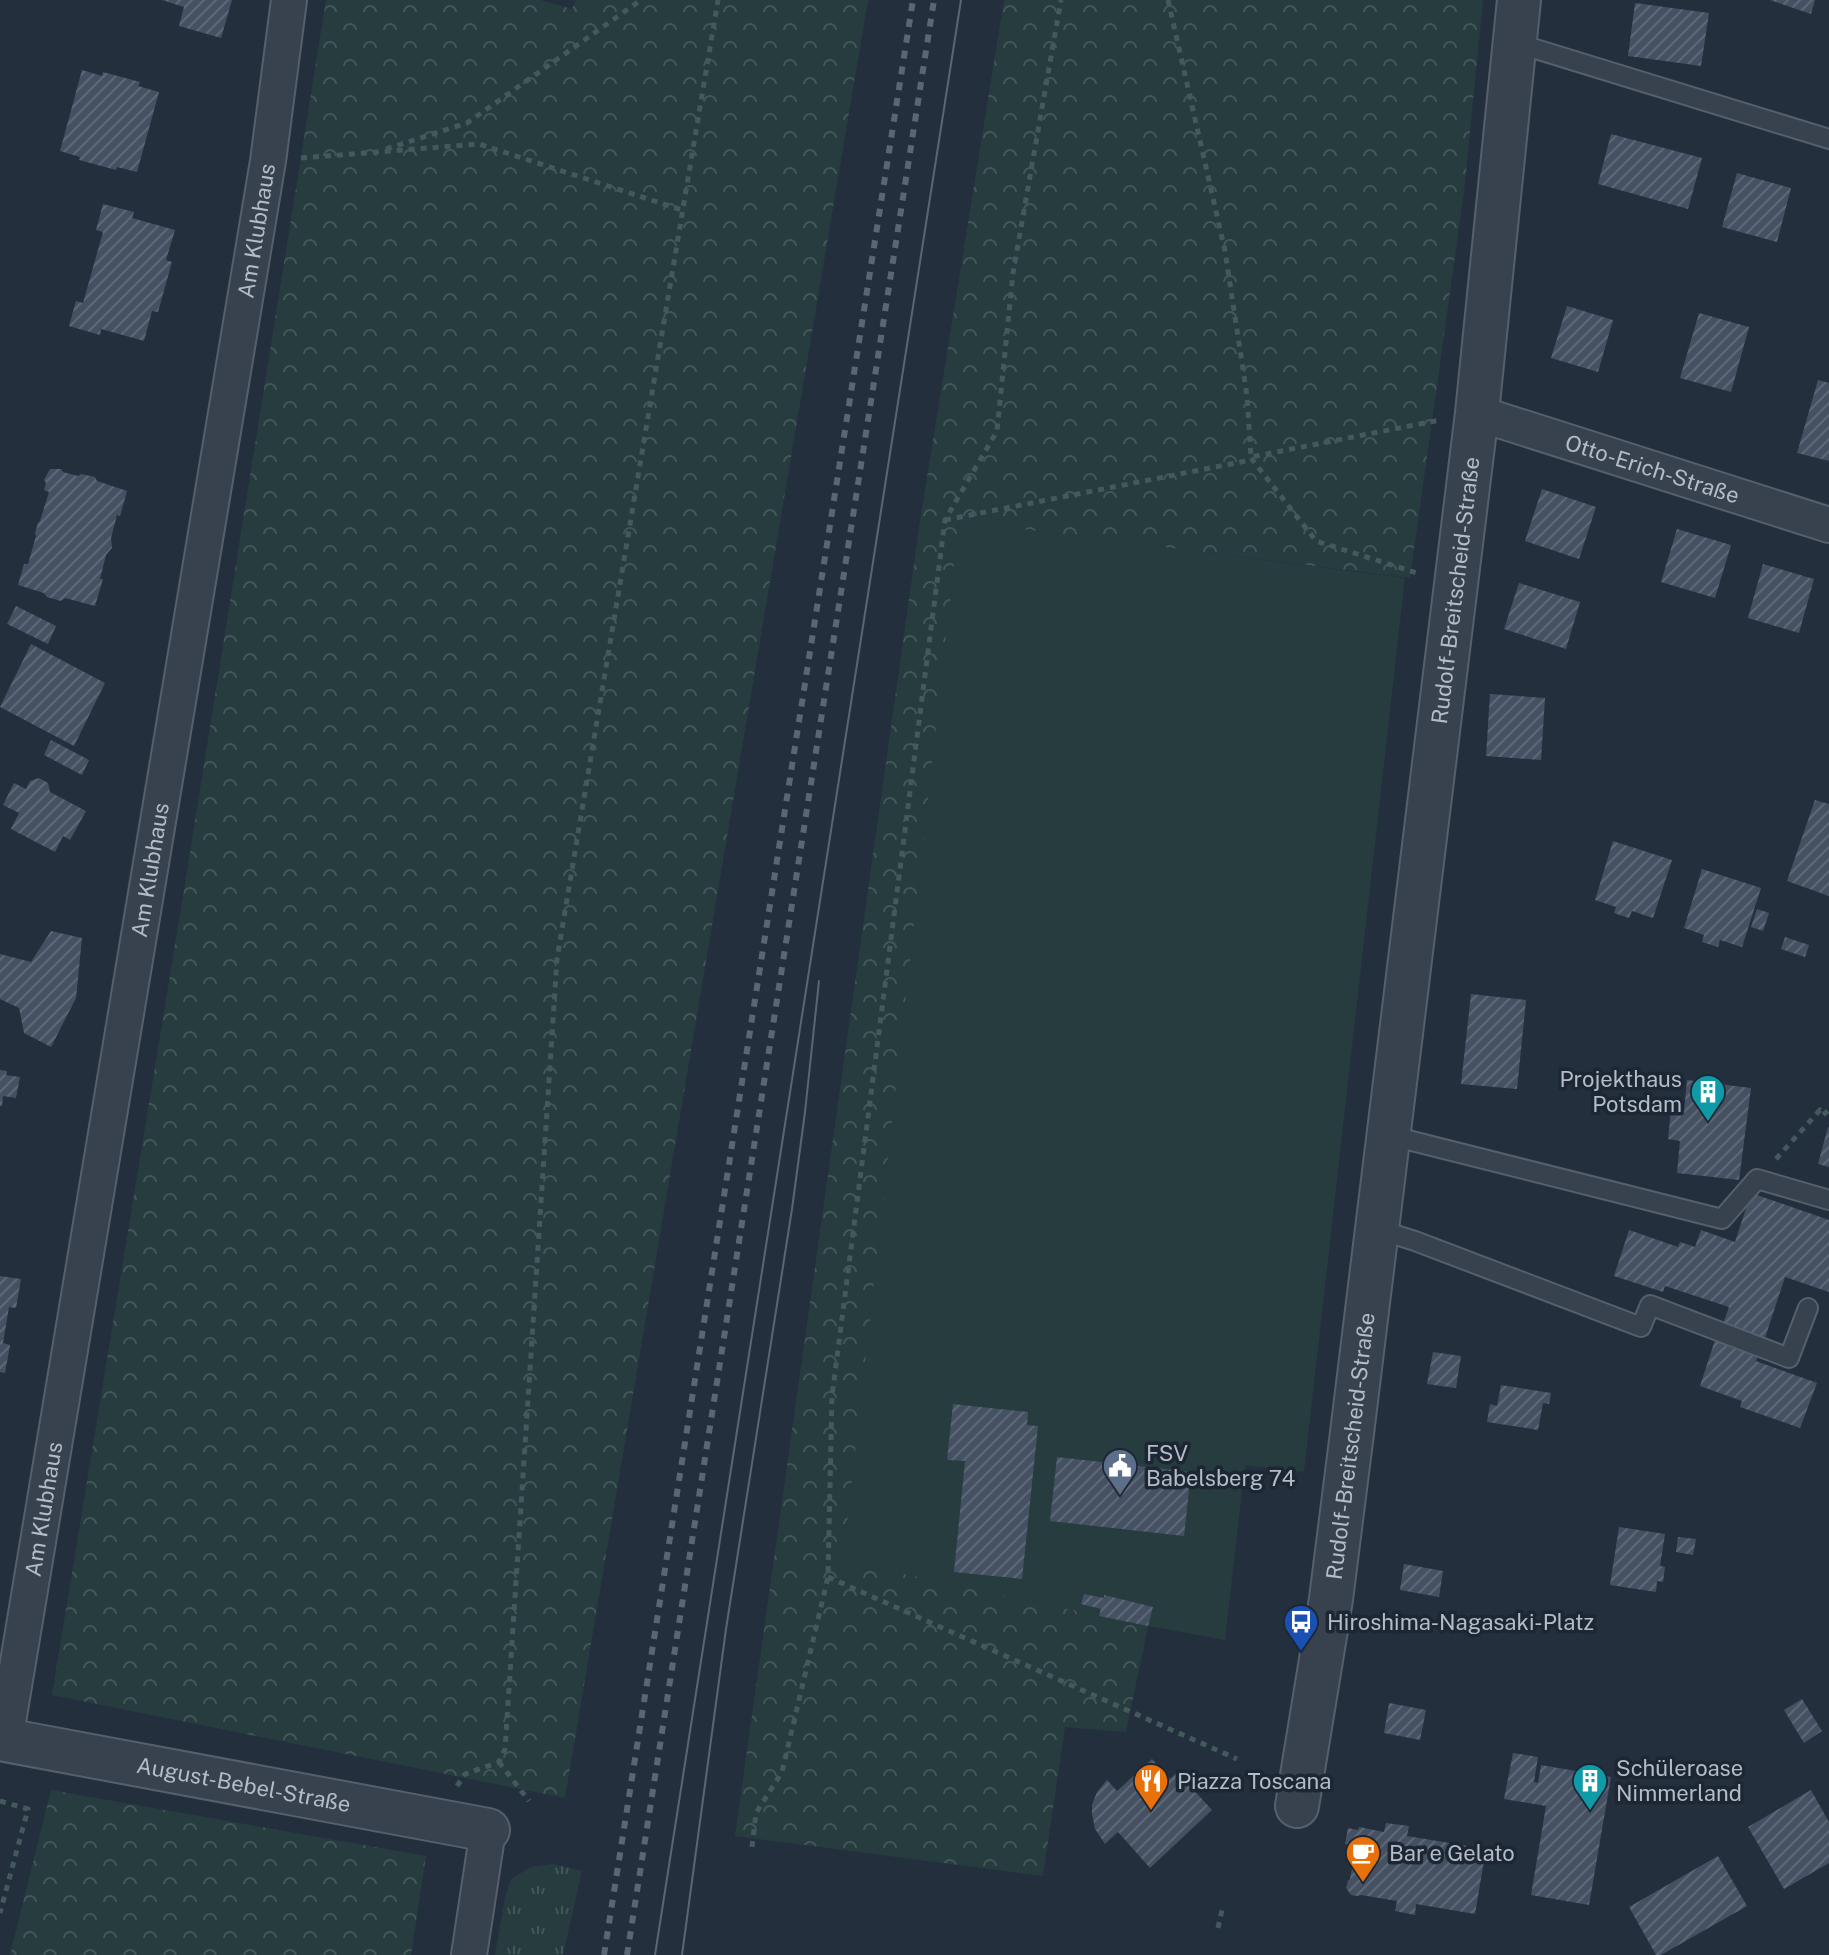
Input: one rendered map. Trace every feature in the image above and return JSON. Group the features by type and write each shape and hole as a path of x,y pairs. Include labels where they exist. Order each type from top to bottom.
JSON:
{"street":[{"name":"Am Klubhaus","path":"2,1745 268,161 289,0"},
{"name":"Rudolf-Breitscheid-Straße","path":"1297,1806 1396,1235 1455,585 1477,413 1519,0"},
{"name":"Otto-Erich-Straße","path":"1477,413 1829,525"},
{"name":"August-Bebel-Straße","path":"2,1745 488,1830"},
{"path":"469,1955 488,1830"}],"lane":[{"path":"1516,43 1829,139"},
{"path":"1407,1140 1722,1219 1757,1179 1829,1200"},
{"path":"1396,1235 1641,1327 1650,1305 1789,1358 1808,1308"}],"path":[{"path":"374,152 467,123 641,0"},
{"path":"457,1786 465,1774 499,1762 505,1749 557,959 718,0"},
{"path":"752,1847 756,1813 782,1772 828,1577 832,1396 945,520 997,431 1013,273 1061,0"},
{"path":"1168,0 1225,251 1247,396 1252,458 1316,541 1455,585"},
{"path":"268,161 479,144 682,210"},
{"path":"945,520 1477,413"},
{"path":"1757,1179 1820,1110 1823,1115 1829,1110"},
{"path":"828,1577 1237,1759"},
{"path":"499,1762 529,1801"},
{"path":"0,1801 28,1809 0,1913"},
{"path":"1218,1928 1222,1910"}],"green space":[{"path":"326,0 540,0 572,9 576,0 868,0 565,1798 52,1695"},
{"path":"1004,0 1483,0 1464,192 1410,578 960,522 844,1560 1148,1626 1126,1732 1065,1727 1043,1876 735,1836 920,521"},
{"name":"FSV Babelsberg 74","path":"959,521 1405,578 1304,1472 1245,1465 1225,1640 843,1561"},
{"path":"51,1790 426,1856 411,1955 10,1955"},
{"path":"553,1864 582,1871 563,1955 495,1955 511,1879 531,1867"}],"building":[{"path":"162,0 232,0 221,38 179,26 184,7"},
{"path":"1770,0 1815,0 1811,14"},
{"path":"1635,3 1709,13 1701,66 1628,56"},
{"path":"82,70 140,82 138,86 159,92 137,172 79,160 80,157 60,151"},
{"path":"1611,134 1702,158 1688,209 1598,184"},
{"path":"1737,173 1791,188 1777,242 1722,227"},
{"path":"103,204 134,212 132,218 175,230 166,260 172,262 158,312 152,311 144,341 101,329 100,335 69,326 76,301 83,303 103,232 96,230"},
{"path":"1567,306 1613,320 1598,372 1551,358"},
{"path":"1699,313 1749,327 1731,392 1680,378"},
{"path":"1818,380 1829,383 1829,461 1797,453"},
{"path":"50,469 95,477 97,481 127,491 120,516 117,515 111,538 112,548 106,555 95,606 65,598 61,601 18,585 24,564 28,564 49,492 44,490 44,480"},
{"path":"1542,489 1596,507 1579,559 1525,541"},
{"path":"1677,529 1731,545 1715,598 1661,582"},
{"path":"1763,564 1814,579 1799,633 1748,618"},
{"path":"1519,583 1580,602 1566,649 1504,629"},
{"path":"16,606 56,626 48,644 7,624"},
{"path":"31,644 105,683 74,746 0,707"},
{"path":"1490,694 1545,698 1541,760 1486,756"},
{"path":"51,740 89,760 82,775 44,755"},
{"path":"39,778 48,783 50,792 86,811 70,840 63,836 55,852 11,829 19,813 3,805 14,783 26,789 30,781"},
{"path":"1815,800 1829,804 1829,896 1787,881"},
{"path":"1613,841 1672,860 1653,918 1632,911 1629,918 1614,913 1616,907 1595,900"},
{"path":"1702,869 1761,888 1742,947 1720,940 1718,947 1702,942 1704,935 1684,928"},
{"path":"1757,909 1769,913 1763,931 1751,927"},
{"path":"51,931 82,938 76,998 51,1047 24,1033 19,1008 0,999 0,954 31,962"},
{"path":"1785,937 1809,945 1805,957 1781,949"},
{"path":"1471,994 1526,1000 1517,1089 1461,1084"},
{"path":"0,1070 7,1071 6,1075 20,1077 16,1098 3,1096 2,1106 0,1106"},
{"name":"Projekthaus Potsdam","path":"1687,1080 1751,1088 1739,1180 1677,1173 1680,1141 1668,1139 1671,1110 1684,1111"},
{"path":"1829,1127 1829,1167 1818,1164"},
{"path":"1751,1193 1829,1220 1829,1292 1785,1277 1765,1338 1723,1324 1729,1307 1665,1286 1663,1292 1614,1276 1629,1230 1678,1247 1680,1242 1695,1247 1701,1230 1735,1242"},
{"path":"0,1276 21,1279 16,1308 9,1307 3,1343 10,1345 5,1373 0,1372"},
{"path":"1716,1337 1759,1353 1756,1361 1817,1383 1800,1428 1740,1407 1742,1401 1700,1386"},
{"path":"1433,1352 1461,1356 1456,1388 1427,1384"},
{"path":"1501,1385 1551,1393 1549,1404 1543,1403 1538,1430 1487,1422 1490,1404 1497,1406"},
{"path":"953,1404 1028,1412 1027,1425 1038,1426 1022,1579 954,1572 965,1461 947,1460"},
{"name":"FSV Babelsberg 74","path":"1057,1457 1191,1472 1184,1536 1050,1521"},
{"path":"1619,1527 1665,1534 1660,1566 1665,1567 1663,1582 1657,1581 1656,1592 1610,1585"},
{"path":"1678,1537 1696,1539 1693,1555 1676,1552"},
{"path":"1404,1564 1443,1571 1439,1597 1400,1590"},
{"path":"1084,1594 1104,1598 1104,1595 1153,1607 1148,1626 1099,1616 1101,1609 1081,1604"},
{"path":"1802,1699 1822,1731 1804,1743 1784,1710"},
{"path":"1389,1703 1426,1710 1420,1740 1384,1733"},
{"path":"1513,1753 1538,1757 1534,1782 1538,1783 1541,1765 1611,1777 1589,1905 1531,1895 1546,1806 1504,1799"},
{"name":"Piazza Toscana","path":"1152,1759 1170,1779 1177,1772 1212,1810 1150,1868 1118,1832 1105,1844 1095,1829 1092,1805 1097,1792 1107,1780 1117,1791"},
{"path":"1811,1790 1829,1822 1829,1863 1784,1889 1748,1827"},
{"path":"1386,1823 1409,1826 1407,1836 1486,1849 1475,1914 1416,1904 1415,1915 1395,1911 1397,1901 1351,1895 1346,1888 1356,1846 1345,1844 1348,1828 1384,1832"},
{"path":"1718,1856 1747,1906 1656,1955 1629,1907"}],"tram line":[{"path":"655,1955 961,0"},
{"path":"682,1955 726,1629 792,1209 819,981"}],"railway":[{"path":"604,1955 913,0"},
{"path":"627,1955 934,0"}],"place":[{"name":"Projekthaus Potsdam","path":"1708,1123"},
{"name":"FSV Babelsberg 74","path":"1120,1497"},
{"name":"Hiroshima-Nagasaki-Platz","path":"1301,1653"},
{"name":"Piazza Toscana","path":"1151,1812"},
{"name":"Schüleroase Nimmerland","path":"1590,1812"},
{"name":"Bar e Gelato","path":"1363,1884"}]}
